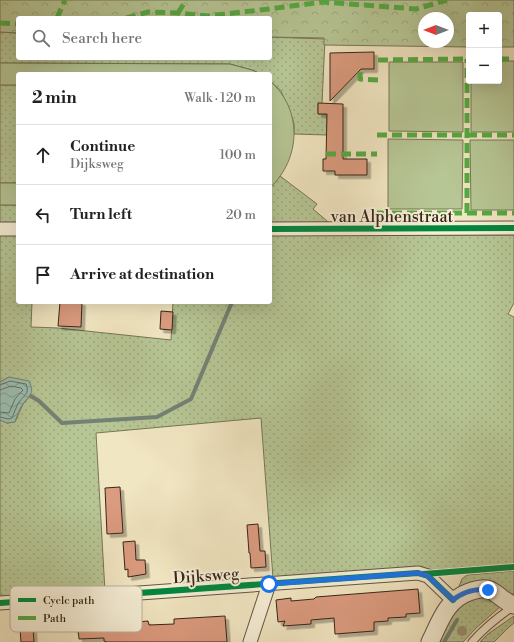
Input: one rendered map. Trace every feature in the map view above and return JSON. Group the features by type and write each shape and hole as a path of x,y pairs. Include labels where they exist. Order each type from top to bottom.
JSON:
{"street":[{"name":"van Alphenstraat","path":"272,229 514,228"},
{"path":"0,229 16,229"},
{"name":"Dijksweg","path":"142,593 418,573 428,576 453,600"},
{"path":"250,642 269,584"},
{"path":"430,642 447,608 453,600 466,593 481,589 488,590 494,592 507,603 514,606"},
{"name":"Dijksweg","path":"0,603 10,602"}],"lane":[{"path":"472,642 503,613 514,606"}],"green space":[{"path":"0,0 514,0 514,47 502,47 502,12 466,12 466,47 454,47 454,12 418,12 418,46 324,45 324,38 272,37 272,16 16,16 16,33 0,32"},
{"path":"0,32 16,33 16,60 272,60 272,37 325,39 322,104 318,104 318,114 327,114 327,135 294,134 294,123 281,91 272,83 272,72 256,72 230,64 0,63"},
{"path":"502,61 514,61 514,132 471,132 471,84 502,84"},
{"path":"389,62 463,62 463,132 389,131"},
{"path":"0,63 230,64 256,72 16,72 16,85 0,85"},
{"path":"272,83 281,93 293,120 294,134 292,149 288,163 272,186"},
{"path":"0,85 16,85 16,183 0,183"},
{"path":"388,139 463,140 462,209 388,209"},
{"path":"470,140 514,140 514,210 471,210"},
{"path":"280,176 317,204 313,209 334,227 272,227 272,186"},
{"path":"0,183 16,183 16,205 0,205"},
{"path":"0,205 16,205 16,226 0,226"},
{"path":"16,231 16,304 32,304 31,327 58,328 171,340 173,304 272,304 272,233 514,235 514,303 508,314 514,317 514,564 273,578 261,418 96,433 105,586 10,586 10,598 0,599 0,420 7,423 15,422 23,404 31,395 9,377 0,382 0,232"},
{"path":"514,571 514,594 458,589 462,579 467,575"},
{"path":"483,596 495,601 500,607 476,628 463,642 437,642 448,619 461,604"},
{"path":"514,616 514,623 494,642 480,642 488,634"}],"water":[{"path":"9,377 29,381 32,391 30,396 20,408 15,422 7,423 0,420 0,382"}],"building":[{"path":"374,52 374,69 361,69 330,101 330,53"},
{"path":"318,103 343,104 343,159 367,159 367,175 335,175 335,171 323,171 323,159 326,159 327,114 318,114"},
{"path":"60,304 82,304 81,327 58,326"},
{"path":"161,311 173,312 172,330 160,329"},
{"path":"120,487 123,533 107,534 105,488"},
{"path":"258,524 260,551 265,551 266,567 251,568 247,525"},
{"path":"135,541 136,560 145,560 146,574 128,577 128,569 125,570 123,542"},
{"path":"418,589 420,613 406,614 406,617 388,618 388,621 374,622 374,631 335,634 334,618 311,620 311,624 283,626 285,621 278,622 276,600 291,598 291,601 314,599 316,597"},
{"path":"225,616 227,642 107,642 104,641 104,638 79,639 78,632 142,632 142,622 148,621 149,625 174,624 174,619"},
{"path":"20,632 33,632 34,642 21,642"}],"waterway":[{"path":"31,396 39,401 62,423 157,417 191,399 231,304"},
{"path":"444,642 457,620"}],"marked path":[{"path":"58,16 65,0"},
{"path":"178,13 186,0"},
{"path":"208,16 323,2 416,9 447,0"},
{"path":"133,16 148,12 208,16"},
{"path":"0,23 16,24"},
{"path":"378,60 466,59"},
{"path":"502,59 514,59"},
{"path":"360,72 360,79 378,80"},
{"path":"467,84 467,213"},
{"path":"377,135 514,135"},
{"path":"326,154 377,154"},
{"path":"377,213 514,213"}],"cycle path":[{"path":"272,229 514,228"},
{"path":"424,574 514,567"},
{"path":"142,593 418,573 428,576 453,600"},
{"path":"0,603 10,602"}],"route":[{"path":"269,584 418,573 428,576 453,600 458,596 475,590 488,590"}]}
